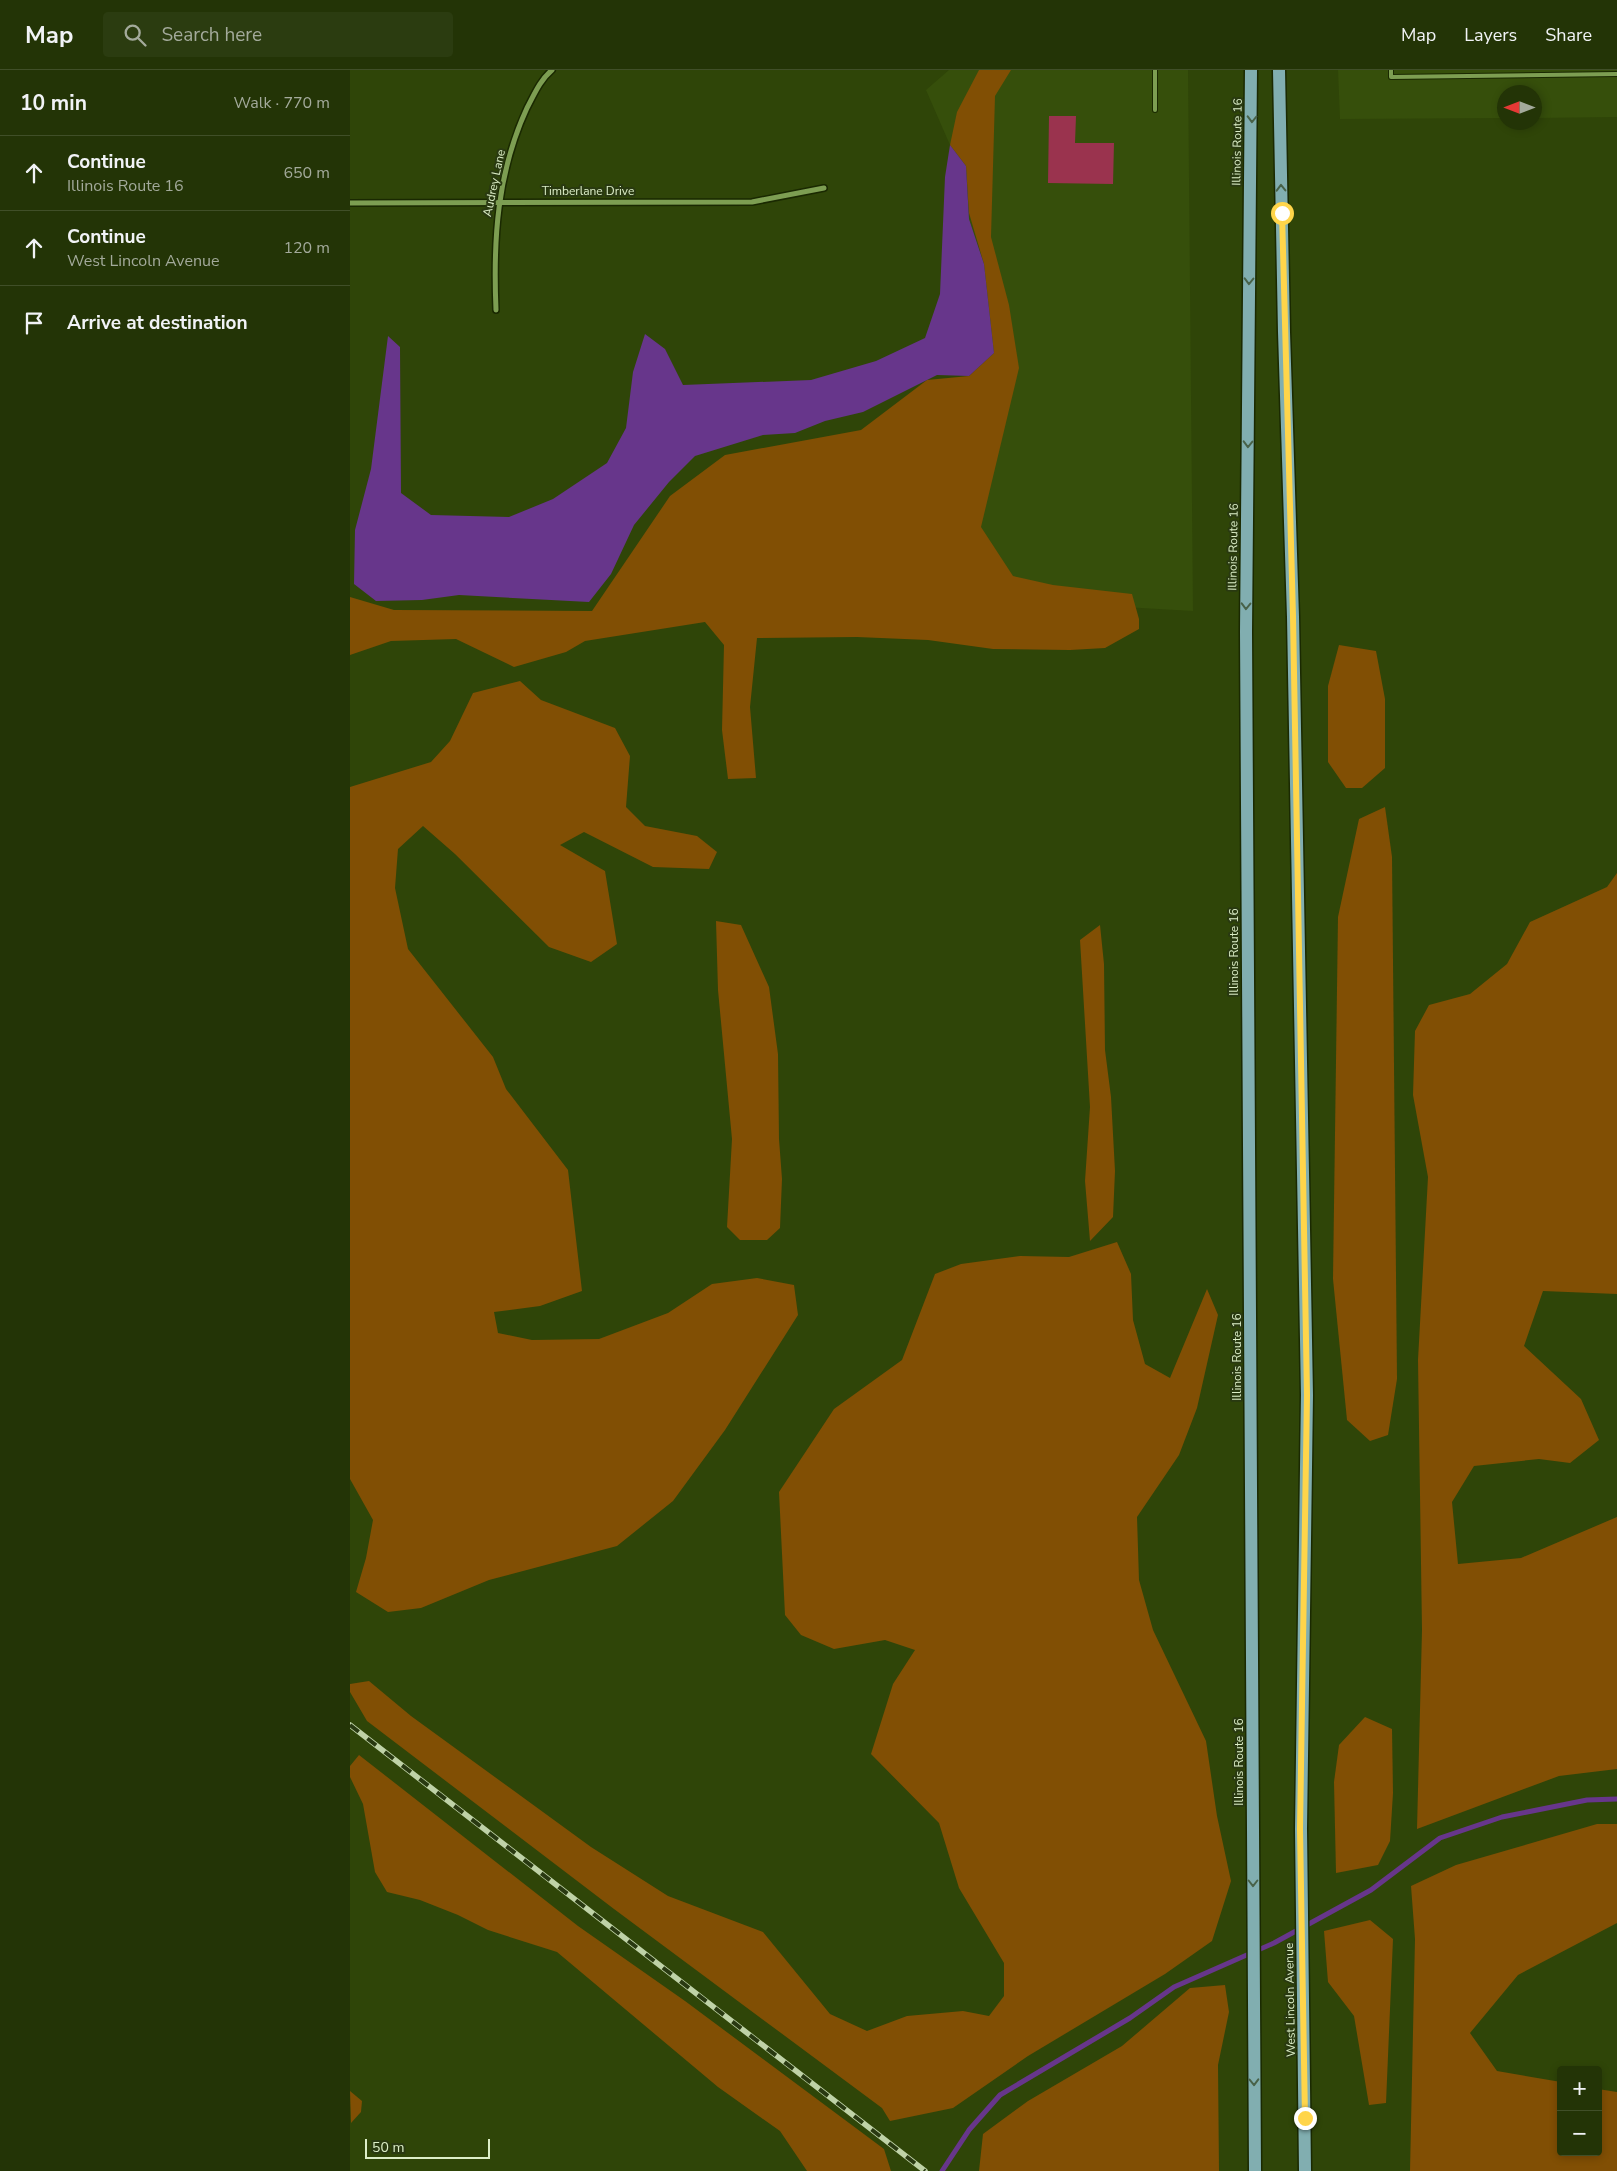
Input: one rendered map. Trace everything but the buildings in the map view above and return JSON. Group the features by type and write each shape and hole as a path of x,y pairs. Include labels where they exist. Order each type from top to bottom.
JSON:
{"main road":[{"name":"Illinois Route 16","path":"1251,70 1246,632 1255,2171"},
{"name":"West Lincoln Avenue","path":"1279,70 1284,332 1293,616 1307,1395 1300,1829 1305,2171"}],"street":[{"name":"Audrey Lane","path":"496,310 494,265 499,201 509,155 521,121 539,85 552,70"},
{"name":"Timberlane Drive","path":"350,203 499,201 752,202 824,188"}],"lane":[{"path":"1155,70 1156,110"},
{"path":"1391,70 1391,77 1617,74"}],"shaded area":[{"path":"949,70 1188,70 1193,611 971,598 984,264 969,219 966,166 950,145 926,90"},
{"path":"979,70 1011,70 995,96 991,237 1009,305 1019,368 981,527 1013,576 1053,585 1132,594 1139,619 1139,629 1105,648 1070,650 993,649 928,640 857,637 757,638 750,707 756,778 728,779 722,730 724,645 705,622 585,641 566,652 514,667 456,639 391,641 350,655 350,597 394,610 592,611 670,496 725,455 861,430 927,380 969,376 994,353 984,264 969,213 966,166 950,145 957,112"},
{"path":"1338,70 1617,70 1617,117 1542,118 1542,85 1497,85 1497,118 1340,119"},
{"path":"950,145 966,166 969,219 984,264 994,353 969,376 937,375 863,412 825,421 795,433 763,435 695,456 669,482 634,525 611,574 589,602 459,595 422,600 376,601 354,584 355,530 371,469 388,336 400,347 401,493 431,515 509,517 553,499 607,463 626,428 633,372 645,334 665,349 683,385 811,380 876,361 925,338 940,294 945,177"},
{"path":"1339,645 1376,651 1385,699 1385,768 1362,788 1346,788 1328,762 1328,686"},
{"path":"520,681 541,700 615,728 630,756 626,807 645,826 697,836 717,852 709,869 653,867 584,832 560,845 605,871 617,944 591,962 549,947 455,854 423,826 398,849 395,888 408,949 493,1057 506,1089 568,1170 582,1291 540,1306 494,1312 498,1333 532,1340 599,1339 668,1313 712,1284 757,1278 794,1285 798,1315 725,1430 673,1501 617,1546 489,1580 421,1608 388,1612 356,1592 366,1558 373,1520 350,1479 350,787 431,762 450,741 473,693"},
{"path":"1385,807 1392,857 1397,1379 1388,1435 1370,1441 1347,1420 1333,1279 1338,917 1359,819"},
{"path":"1617,873 1617,1294 1543,1291 1524,1346 1581,1399 1599,1440 1570,1463 1539,1459 1474,1466 1452,1502 1458,1564 1521,1558 1617,1517 1617,1769 1559,1776 1417,1829 1422,1630 1418,1360 1428,1177 1413,1095 1415,1031 1429,1005 1470,994 1507,964 1530,922 1607,887"},
{"path":"716,921 741,925 769,987 778,1054 779,1139 782,1179 780,1228 767,1240 740,1240 727,1227 732,1139 718,990"},
{"path":"1100,925 1104,964 1105,1050 1111,1097 1115,1171 1113,1217 1090,1241 1085,1181 1090,1107 1080,940"},
{"path":"1117,1242 1131,1274 1133,1320 1145,1364 1170,1378 1207,1289 1218,1315 1197,1408 1179,1455 1137,1517 1139,1580 1153,1630 1206,1741 1217,1816 1231,1881 1212,1941 1165,1974 1028,2056 953,2108 890,2121 882,2108 614,1909 367,1721 350,1692 350,1684 369,1681 411,1716 591,1847 668,1896 763,1932 830,2014 867,2031 907,2016 963,2011 989,2016 1004,1996 1004,1963 959,1888 939,1823 871,1754 893,1684 915,1650 885,1640 834,1649 801,1635 785,1615 779,1492 834,1409 902,1360 935,1274 961,1264 1020,1256 1069,1257"},
{"path":"1365,1717 1392,1729 1393,1793 1390,1841 1378,1865 1336,1873 1334,1782 1339,1745"},
{"path":"359,1755 578,1926 685,2001 884,2149 891,2171 807,2171 780,2131 718,2087 557,1952 488,1930 458,1915 420,1900 387,1892 375,1872 363,1804 350,1777 350,1766"},
{"path":"1597,1824 1617,1824 1617,1923 1518,1975 1470,2033 1497,2071 1557,2081 1557,2156 1602,2156 1602,2090 1617,2092 1617,2171 1410,2171 1415,1939 1411,1886 1456,1865"},
{"path":"1370,1920 1393,1939 1386,2103 1369,2105 1354,2016 1328,1982 1324,1931"},
{"path":"1225,1985 1229,2012 1218,2065 1219,2171 979,2171 983,2134 1028,2101 1122,2046 1190,1988"},
{"path":"350,2091 362,2101 361,2112 351,2123"}],"waterway":[{"path":"942,2171 969,2130 1000,2095 1130,2018 1174,1987 1274,1943 1371,1890 1440,1838 1502,1817 1587,1800 1617,1799"}],"railway":[{"path":"350,1725 925,2171"}],"route":[{"path":"1282,213 1293,616 1307,1395 1300,1829 1305,2118"}]}
